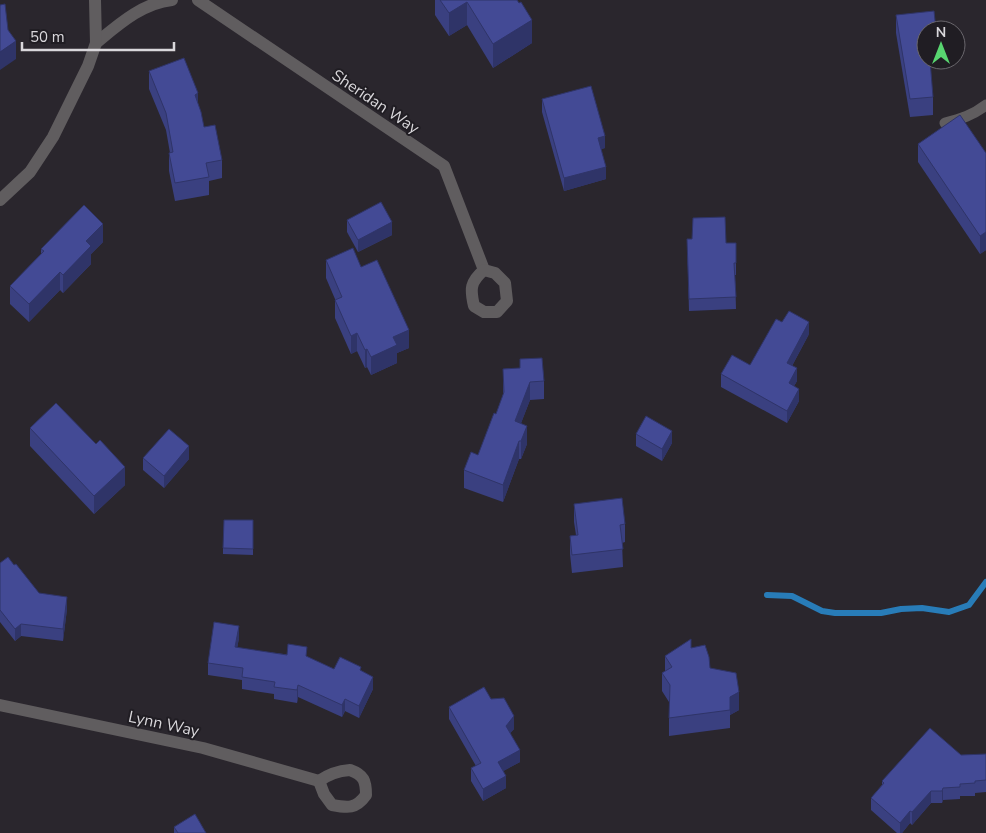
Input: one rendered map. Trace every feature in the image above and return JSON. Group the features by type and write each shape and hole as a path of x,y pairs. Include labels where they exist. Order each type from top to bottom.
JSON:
{"street":[{"path":"0,200 30,172 53,137 88,66 96,43 95,0"},
{"path":"96,43 130,15 164,1 172,0"},
{"name":"Sheridan Way","path":"198,0 444,166 484,270"},
{"name":"Lynn Way","path":"0,705 203,748 319,781"}],"lane":[{"path":"945,123 966,118 986,104"}],"building":[{"path":"440,0 517,0 519,3 521,2 532,20 493,44 467,2 449,13"},
{"path":"5,4 8,30 16,41 0,52 0,5"},
{"path":"934,11 935,20 916,20 916,70 931,70 933,97 910,99 896,15"},
{"path":"184,58 198,93 195,95 204,127 215,125 222,160 206,163 209,177 175,183 169,153 173,152 166,113 149,71"},
{"path":"591,86 605,136 598,138 606,167 564,178 542,99"},
{"path":"960,115 986,153 986,232 980,236 918,144"},
{"path":"381,202 392,222 358,240 347,220"},
{"path":"84,205 103,224 86,241 91,246 63,275 60,272 29,304 10,286 44,251 41,249"},
{"path":"725,217 726,243 736,243 736,263 734,263 736,297 689,299 687,239 692,239 693,218"},
{"path":"353,248 361,267 377,260 409,330 393,337 397,345 371,357 367,349 365,350 357,333 351,336 335,300 342,297 326,260"},
{"path":"789,311 809,322 787,363 797,368 789,383 799,389 787,411 721,374 732,355 750,365 776,319 782,322"},
{"path":"542,358 544,381 530,382 515,421 527,426 521,441 519,441 503,485 464,470 471,452 478,455 494,413 496,414 504,392 503,369 520,368 520,359"},
{"path":"56,403 96,444 100,440 125,467 94,496 30,428"},
{"path":"646,416 672,431 662,449 636,434"},
{"path":"169,429 189,446 164,476 143,458"},
{"path":"622,498 625,524 620,525 623,549 572,555 570,536 578,535 574,504"},
{"path":"224,520 253,520 253,549 223,548"},
{"path":"8,557 39,593 67,597 63,629 21,624 15,629 0,610 0,563"},
{"path":"214,622 239,626 235,647 287,655 288,644 307,647 306,656 334,669 340,657 361,667 360,670 373,677 359,706 345,699 342,705 298,685 297,690 274,687 275,682 242,677 243,668 208,663"},
{"path":"691,639 691,648 705,645 710,668 736,673 739,692 730,697 730,710 669,718 670,685 662,673 672,667 665,656"},
{"path":"484,687 491,699 504,698 514,716 506,726 520,750 498,762 506,776 483,789 471,768 481,763 449,707"},
{"path":"930,728 961,755 986,754 986,780 960,784 960,787 943,788 942,791 931,791 900,823 871,798 884,783 882,781"},
{"path":"195,814 206,833 178,833 174,827"}],"waterway":[{"path":"767,595 792,596 822,611 835,613 881,613 901,609 922,608 949,612 969,605 986,582"}]}
